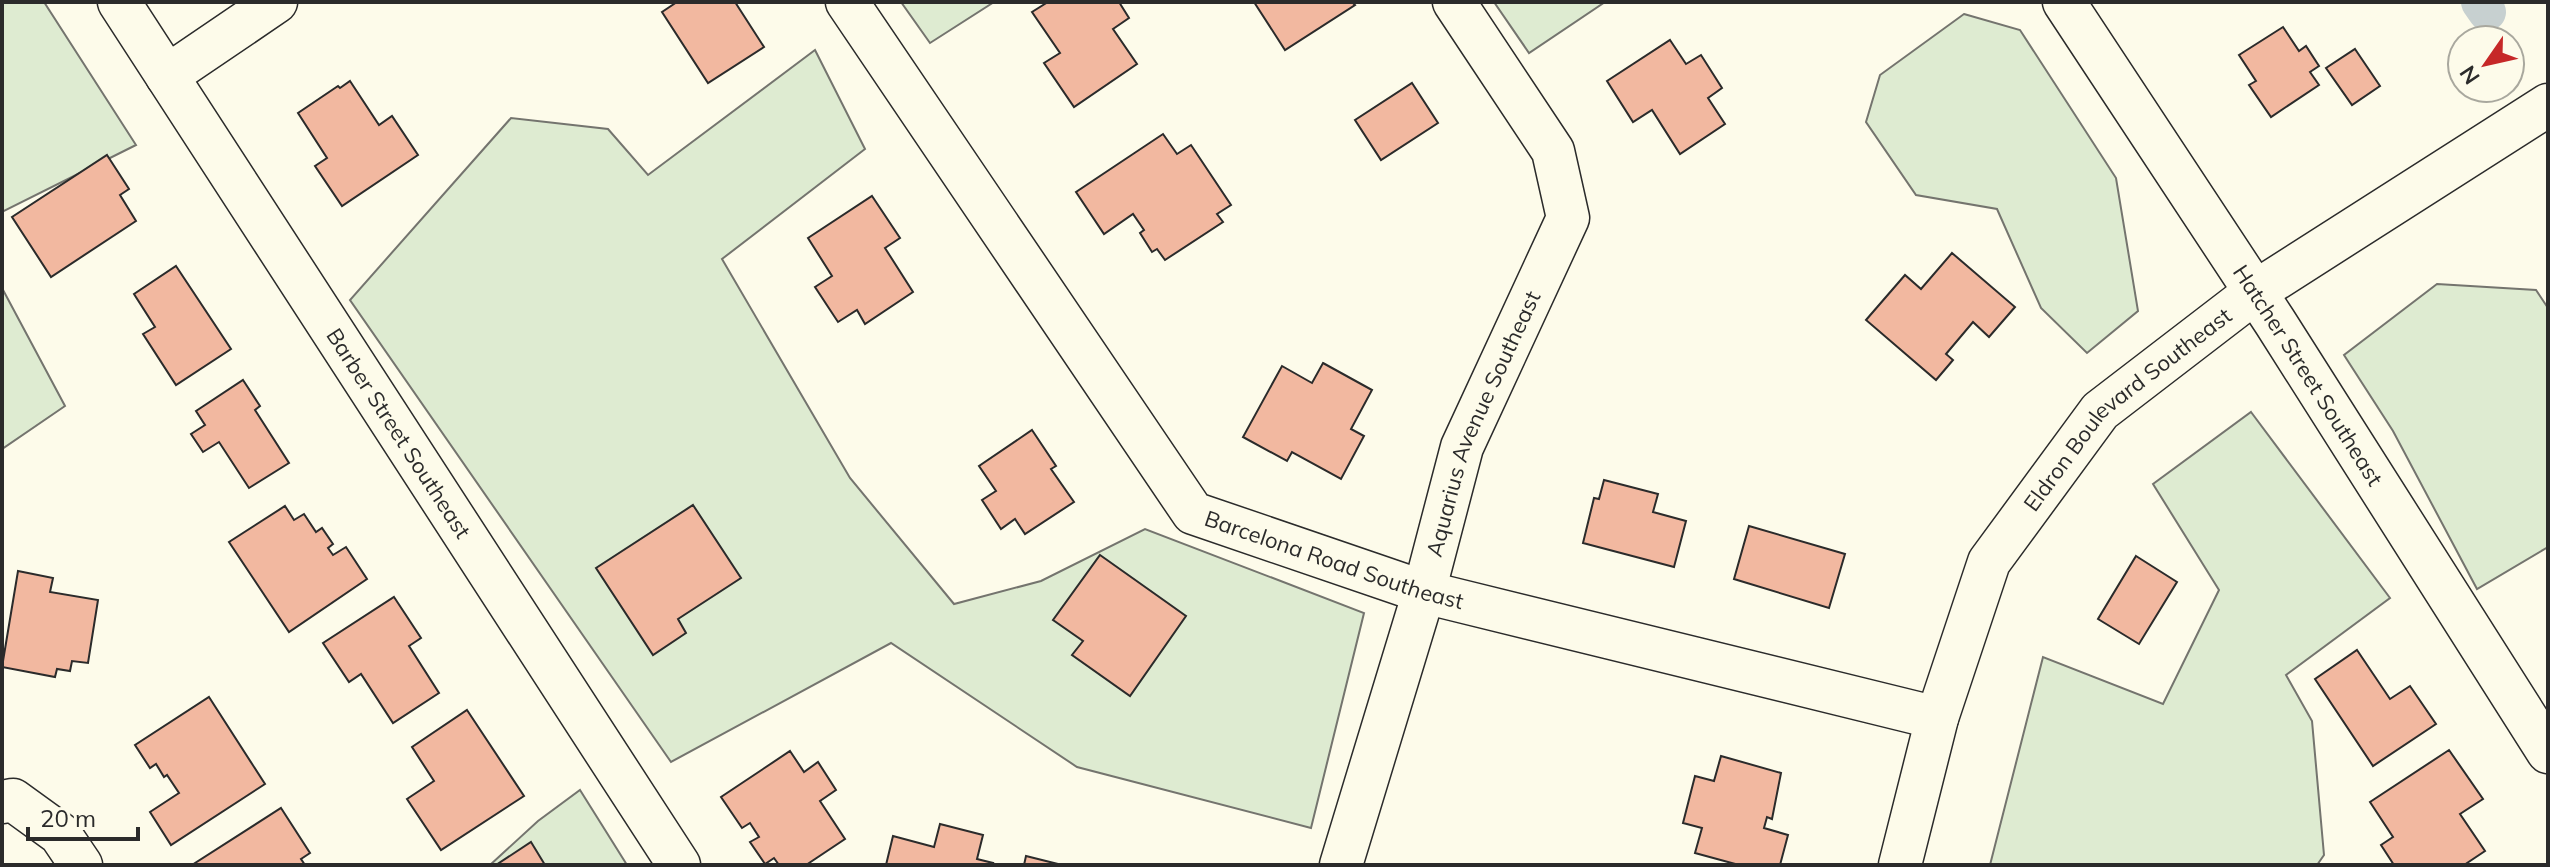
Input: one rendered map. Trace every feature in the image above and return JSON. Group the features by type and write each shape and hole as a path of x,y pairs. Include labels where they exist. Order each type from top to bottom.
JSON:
{"street":[{"name":"Barber Street Southeast","path":"119,2 679,865"},
{"path":"167,76 276,2"},
{"name":"Barcelona Road Southeast","path":"847,2 1193,513 1424,592 1937,718"},
{"name":"Aquarius Avenue Southeast","path":"1341,865 1424,592 1462,447 1568,218 1553,151 1454,2"},
{"name":"Hatcher Street Southeast","path":"2064,2 2255,292 2548,752"},
{"name":"Eldron Boulevard Southeast","path":"1900,865 1937,718 1989,562 2100,411 2255,292 2548,105"},
{"path":"2,802 13,800 60,834 81,865"}],"green space":[{"path":"2,2 44,2 136,145 2,212"},
{"path":"901,2 994,2 930,43"},
{"path":"1494,2 1605,2 1529,53"},
{"path":"1964,14 2020,30 2116,178 2138,311 2087,353 2041,308 1997,209 1916,195 1866,122 1880,75"},
{"path":"815,50 865,149 722,259 850,478 954,604 1041,581 1145,529 1364,613 1311,828 1077,767 891,643 671,762 350,300 511,118 608,129 648,175"},
{"path":"2437,284 2536,290 2548,308 2548,547 2477,589 2393,431 2344,355"},
{"path":"2,288 65,406 2,449"},
{"path":"2251,412 2390,598 2286,675 2312,721 2324,855 2317,865 1990,865 2043,657 2163,704 2219,590 2153,484"},
{"path":"580,790 627,865 490,865 538,821"}],"building":[{"path":"677,2 735,2 764,47 708,83 662,12"},
{"path":"1048,2 1119,2 1129,18 1113,29 1137,64 1074,107 1044,63 1060,53 1032,12"},
{"path":"1254,2 1352,2 1355,5 1285,50"},
{"path":"2283,27 2299,51 2306,46 2319,66 2310,72 2319,85 2271,117 2249,85 2256,81 2239,55"},
{"path":"1670,40 1686,64 1701,55 1722,88 1708,98 1725,124 1680,154 1652,110 1633,122 1607,81"},
{"path":"2355,49 2380,86 2352,105 2326,68"},
{"path":"350,81 379,125 392,116 418,155 342,206 315,166 327,158 298,113"},
{"path":"1412,83 1438,123 1381,160 1355,120"},
{"path":"1163,134 1177,154 1191,145 1231,205 1217,214 1223,222 1165,260 1157,249 1152,252 1140,233 1144,230 1133,214 1104,234 1076,192"},
{"path":"107,155 129,189 120,195 136,221 51,277 12,217"},
{"path":"872,196 900,238 885,248 913,292 865,324 857,310 838,322 815,287 832,276 808,238"},
{"path":"1952,253 2015,307 1989,337 1973,322 1946,354 1953,360 1936,380 1866,320 1905,275 1921,289"},
{"path":"176,266 231,349 176,385 143,334 155,327 134,294"},
{"path":"1323,363 1372,390 1351,429 1364,436 1341,479 1292,452 1287,461 1243,437 1282,366 1312,383"},
{"path":"243,380 260,406 255,410 289,463 249,488 219,442 203,452 191,434 205,425 196,411"},
{"path":"1032,430 1056,466 1051,469 1074,502 1025,534 1015,519 1001,529 982,500 996,491 979,466"},
{"path":"1604,480 1658,494 1653,512 1686,521 1674,567 1583,543 1594,498 1599,499"},
{"path":"693,505 741,578 678,619 686,633 653,655 596,568"},
{"path":"285,506 294,520 304,514 316,532 322,528 333,544 328,548 333,555 346,547 367,579 289,632 229,542"},
{"path":"1749,526 1845,554 1829,608 1734,579"},
{"path":"1100,555 1186,616 1130,696 1072,655 1083,641 1053,620"},
{"path":"2136,556 2177,582 2139,644 2098,619"},
{"path":"18,571 53,578 50,592 98,600 88,663 72,661 70,671 57,669 55,677 2,667"},
{"path":"394,597 421,638 409,646 439,693 393,723 361,674 349,682 323,643"},
{"path":"2357,650 2390,699 2410,686 2436,724 2373,766 2315,679"},
{"path":"209,697 265,784 171,845 150,812 179,793 156,764 150,768 135,745"},
{"path":"467,710 524,796 441,850 407,799 434,781 412,747"},
{"path":"2449,750 2483,799 2460,814 2485,851 2464,865 2394,865 2381,845 2393,837 2370,802"},
{"path":"790,751 804,772 818,762 836,790 820,801 845,839 806,865 779,865 774,858 765,864 750,842 759,837 750,823 742,828 721,797"},
{"path":"1721,756 1781,773 1772,819 1767,817 1764,828 1788,835 1780,865 1739,865 1695,853 1702,828 1683,823 1695,776 1714,781"},
{"path":"281,808 310,853 301,859 305,865 192,865"},
{"path":"940,824 983,835 977,859 992,865 886,865 893,836 934,847"},
{"path":"531,842 545,865 496,865"},
{"path":"1026,856 1062,865 1024,865"}],"waterway":[{"path":"2480,2 2487,12"}]}
